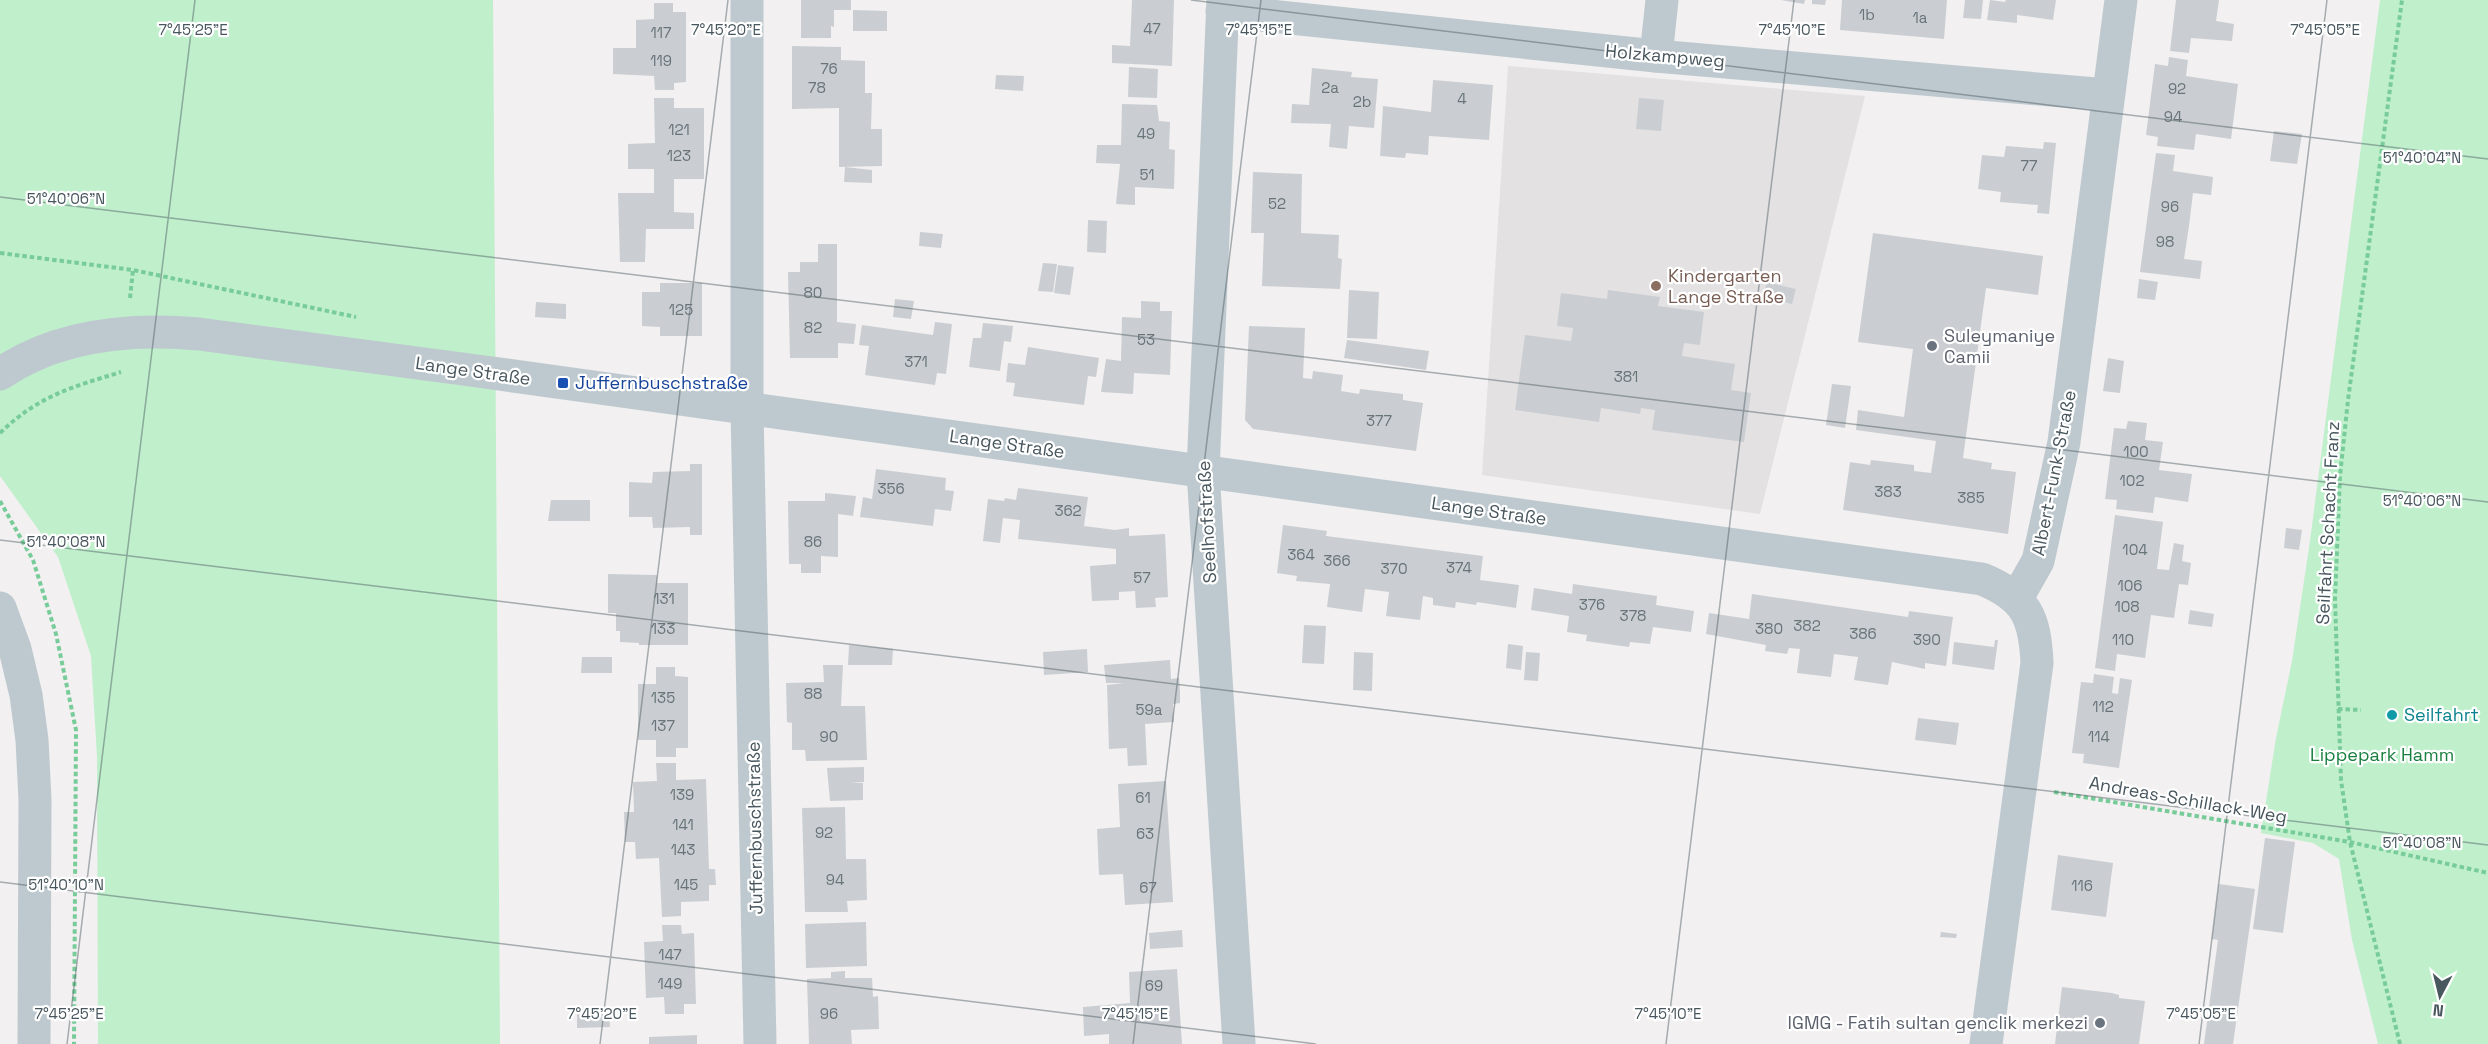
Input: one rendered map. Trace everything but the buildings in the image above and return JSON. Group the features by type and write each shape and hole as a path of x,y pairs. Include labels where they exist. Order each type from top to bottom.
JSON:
{"street":[{"name":"Juffernbuschstraße","path":"747,0 747,408 760,1044"},
{"path":"1656,56 1662,0"},
{"name":"Albert-Funk-Straße","path":"2017,598 2038,561 2064,442 2121,0"},
{"name":"Holzkampweg","path":"1222,5 1656,56 2108,95"},
{"name":"Seelhofstraße","path":"1222,5 1203,471 1239,1044"},
{"name":"Lange Straße","path":"0,374 15,364 52,348 98,337 162,331 447,366 1982,579 2001,587 2017,598"},
{"path":"1986,1044 2037,663 2032,625 2027,611 2017,598"},
{"path":"0,608 15,649 27,695 32,740 36,800 34,1044"}],"path":[{"name":"Seilfahrt Schacht Franz","path":"2400,1044 2350,842 2341,780 2335,599 2340,476 2348,400 2402,0"},
{"path":"0,253 133,270 365,320"},
{"path":"0,433 16,417 60,391 125,370"},
{"path":"2338,709 2361,710"},
{"name":"Andreas-Schillack-Weg","path":"2021,787 2350,842 2488,873"}],"shaded area":[{"name":"Kindergarten Lange Straße","path":"1508,66 1865,96 1760,514 1482,475"}],"green space":[{"path":"0,0 493,0 500,1044 98,1044 97,757 91,656 58,557 0,476"},
{"name":"Lippepark Hamm","path":"2380,0 2488,0 2488,1044 2378,1044 2352,940 2339,859 2313,843 2261,833 2276,738 2292,661 2310,541"}],"place":[{"name":"Kindergarten Lange Straße","path":"1656,286"},
{"name":"Suleymaniye Camii","path":"1932,346"},
{"name":"Juffernbuschstraße","path":"563,383"},
{"name":"Seilfahrt","path":"2392,715"},
{"name":"IGMG - Fatih sultan genclik merkezi","path":"2100,1023"}]}
